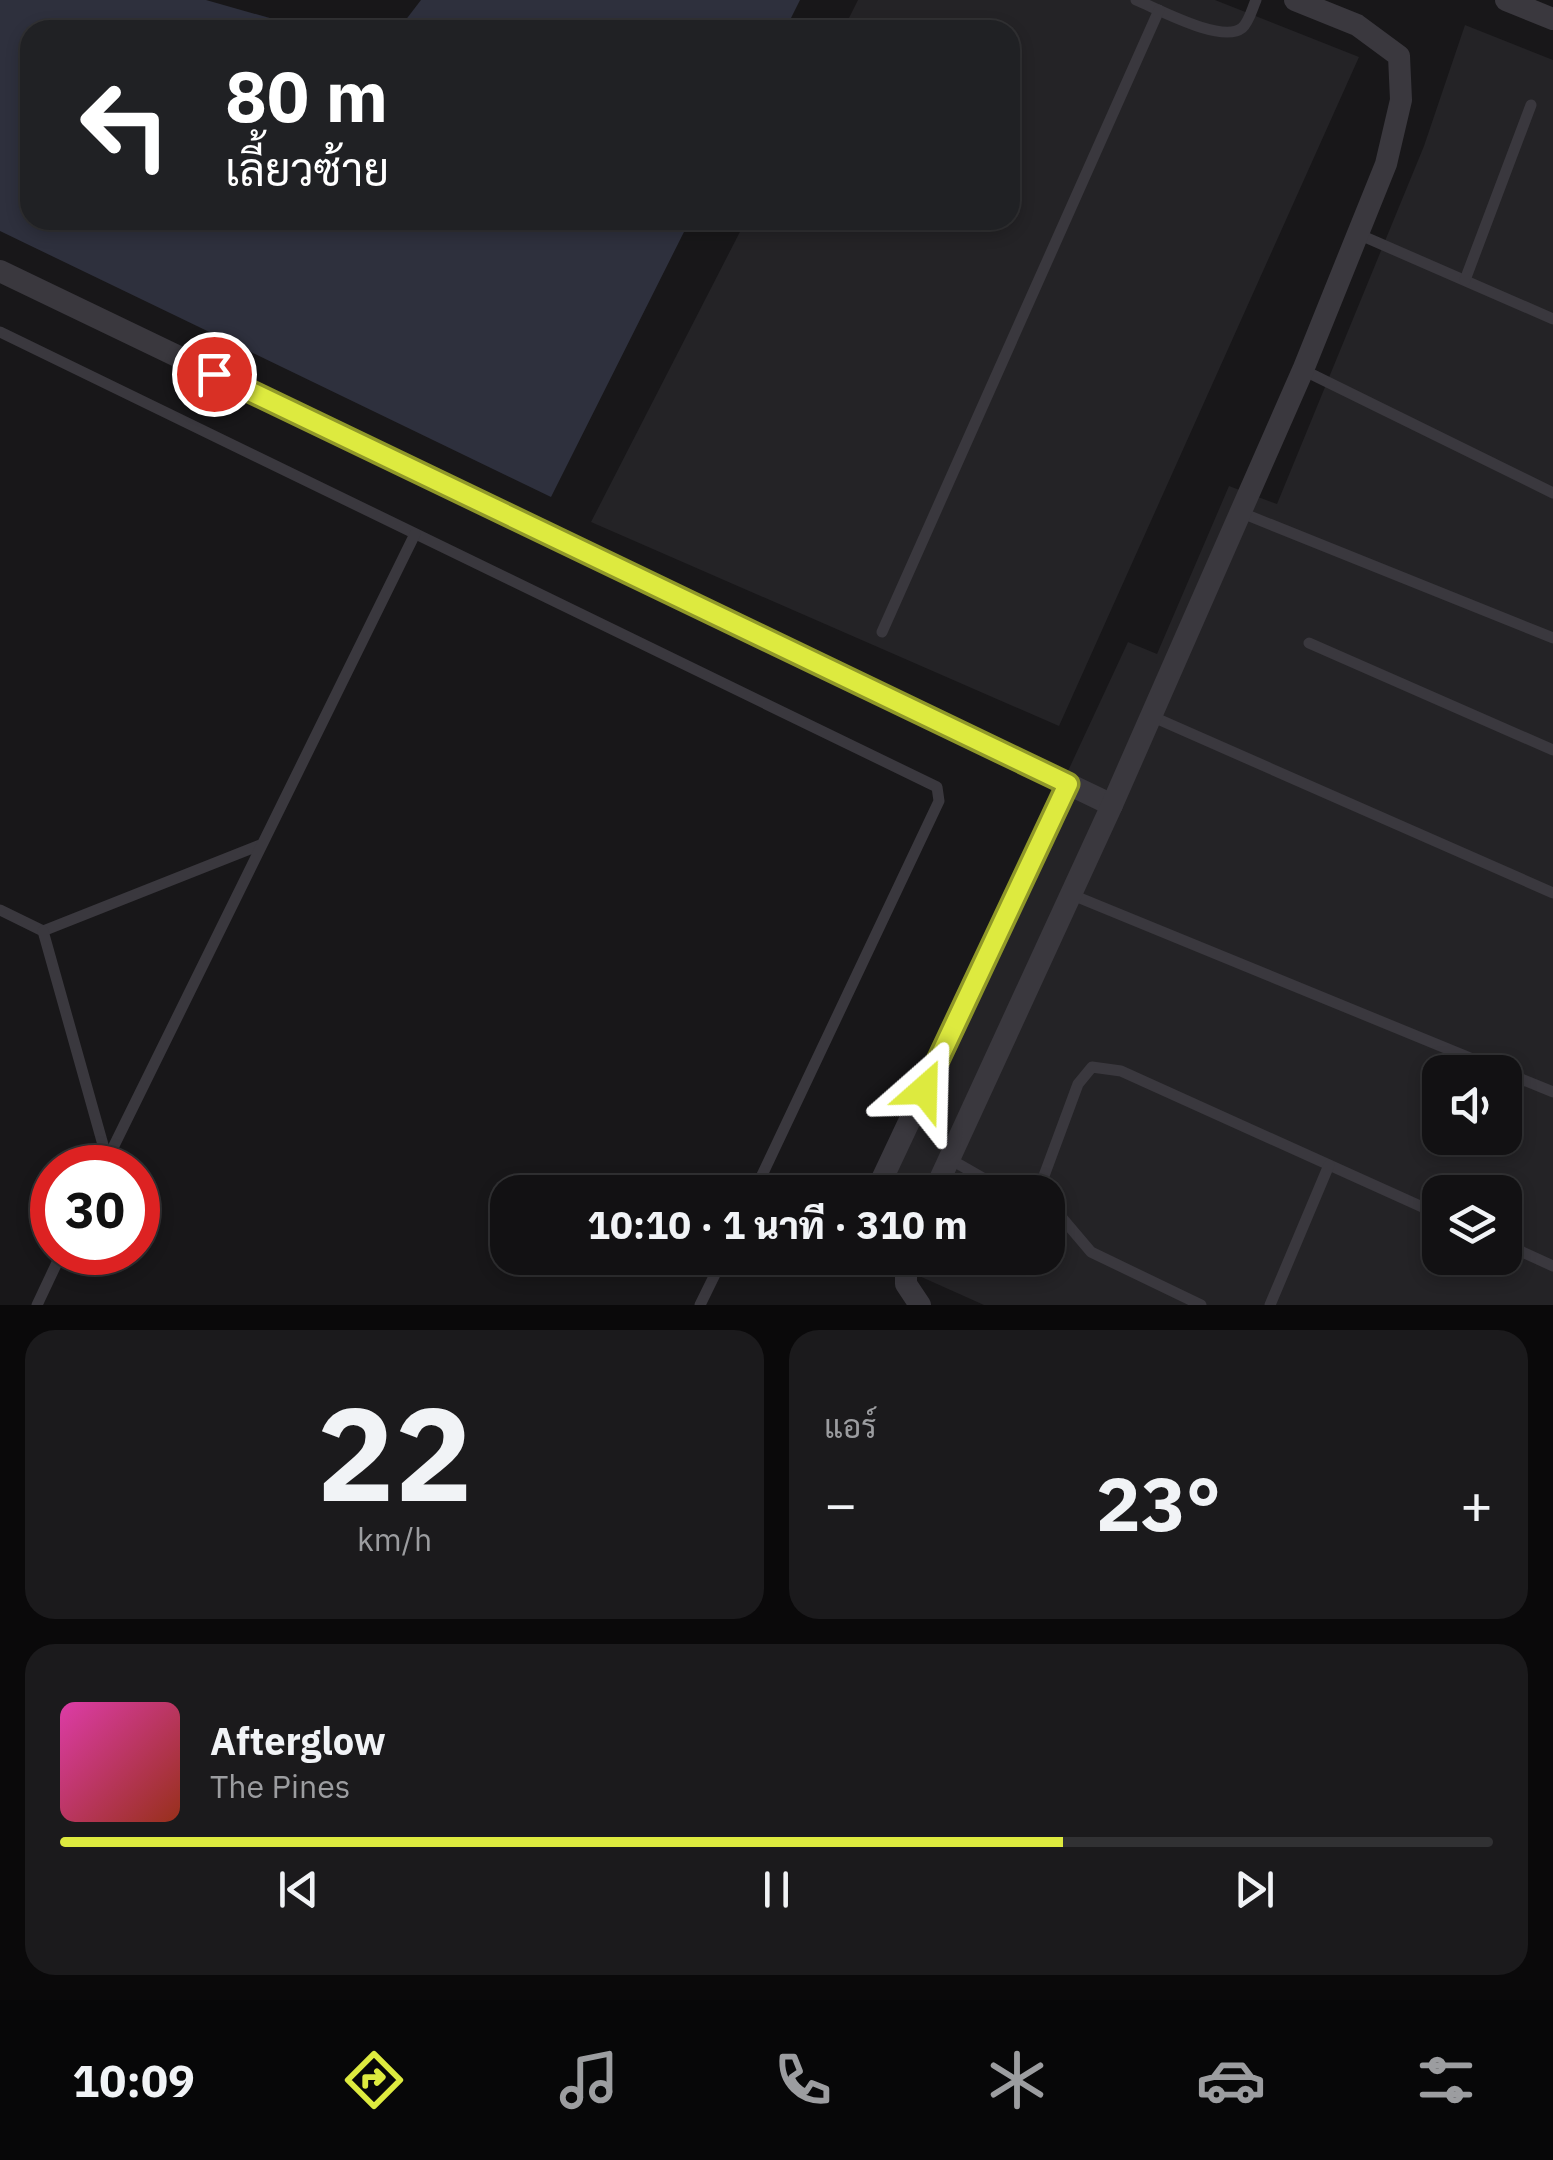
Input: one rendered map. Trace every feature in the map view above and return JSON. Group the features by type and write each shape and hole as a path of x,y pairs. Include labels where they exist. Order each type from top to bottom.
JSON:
{"street":[{"path":"941,1175 1242,513 1386,164 1400,100 1398,56 1356,26 1296,0"},
{"path":"1519,2 1553,19"},
{"path":"0,271 1112,804"},
{"path":"884,1175 1068,784"},
{"path":"906,1275 914,1301"}],"lane":[{"path":"1136,0 1215,32 1232,33 1244,27 1256,0"},
{"path":"882,632 1159,10"},
{"path":"1465,280 1530,105"},
{"path":"1358,234 1553,319"},
{"path":"0,332 937,787 939,802 762,1175"},
{"path":"1303,370 1553,493"},
{"path":"1242,513 1553,638"},
{"path":"114,1145 416,534"},
{"path":"1308,643 1553,750"},
{"path":"1151,716 1553,893"},
{"path":"0,910 43,930 260,846"},
{"path":"1070,894 1553,1092"},
{"path":"43,930 100,1145"},
{"path":"1044,1175 1078,1084 1092,1067 1121,1071 1422,1207"},
{"path":"948,1158 978,1175"},
{"path":"1270,1305 1329,1165"},
{"path":"1065,1221 1091,1252 1201,1305"},
{"path":"1522,1252 1553,1266"},
{"path":"36,1305 51,1275"},
{"path":"700,1305 715,1275"}],"shaded area":[{"path":"858,0 1215,0 1359,57 1059,726 591,522 741,230 1020,230 1020,20 848,20"},
{"path":"1465,25 1553,60 1553,1305 984,1305 917,1275 1065,1275 1065,1175 880,1175 1128,642 1157,654 1229,486 1277,504 1424,146"}],"water":[{"path":"0,0 206,0 277,20 20,20 20,230 685,230 551,497 0,231"},
{"path":"421,0 800,0 790,20 406,20"}],"route":[{"path":"214,374 1068,784 924,1090"}]}
